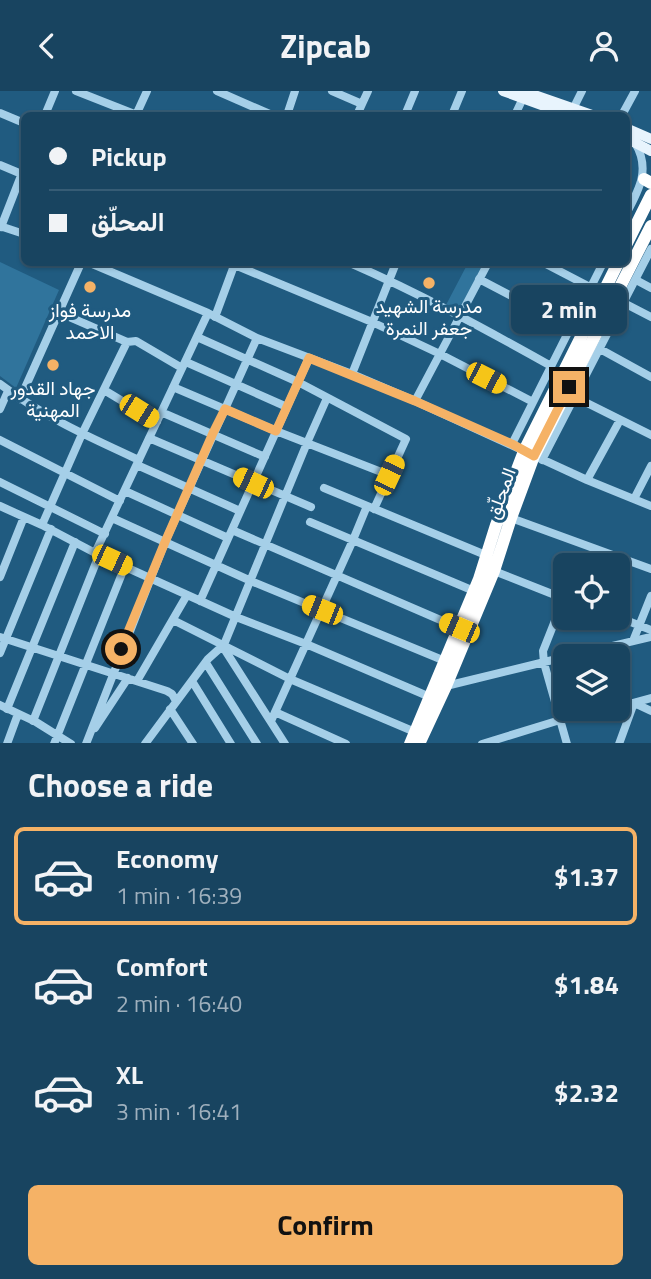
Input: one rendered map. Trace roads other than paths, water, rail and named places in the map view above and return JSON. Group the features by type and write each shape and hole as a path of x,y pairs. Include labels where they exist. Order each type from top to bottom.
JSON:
{"highway":[{"path":"630,237 651,195"},
{"name":"المحلّق","path":"415,740 488,556 496,525 651,226"},
{"name":"المحلّق","path":"415,740 446,686 494,571 510,518 534,455 617,266"}],"main road":[{"path":"503,91 525,93 565,112"},
{"path":"630,129 649,136"},
{"path":"630,140 651,151"}],"street":[{"path":"46,112 55,91"},
{"path":"76,91 129,112"},
{"path":"138,112 147,91"},
{"path":"218,91 265,112"},
{"path":"287,112 295,91"},
{"path":"332,91 362,104"},
{"path":"358,112 368,91"},
{"path":"406,112 415,91"},
{"path":"453,112 462,91"},
{"path":"570,112 582,91"},
{"path":"624,112 635,91"},
{"path":"516,112 525,93"},
{"path":"0,113 21,123"},
{"path":"630,140 640,149 647,181 630,208"},
{"path":"0,165 21,171"},
{"path":"21,179 0,227 21,233"},
{"path":"534,455 575,397 651,249"},
{"path":"20,399 79,266"},
{"path":"97,266 257,338 415,401 587,480 651,506"},
{"path":"33,721 105,534 197,337 211,315 232,266"},
{"path":"240,266 372,322 533,402"},
{"path":"357,266 460,316 551,366"},
{"path":"352,374 395,266"},
{"path":"415,401 486,266"},
{"path":"550,266 590,287"},
{"path":"512,444 600,266"},
{"path":"479,279 570,327"},
{"path":"636,280 651,288"},
{"path":"624,303 651,317"},
{"path":"58,312 127,342 136,341 184,365 287,407"},
{"path":"197,337 298,382 406,439 353,540 271,721"},
{"path":"86,743 150,577 257,338"},
{"path":"0,653 3,638 47,527 51,507 127,342"},
{"path":"600,349 651,377"},
{"path":"200,601 309,358"},
{"path":"0,384 20,399 82,435 240,512"},
{"path":"173,387 389,475"},
{"path":"104,390 157,422"},
{"path":"0,409 8,391"},
{"path":"575,397 651,435"},
{"path":"146,743 206,663 223,647 327,398"},
{"path":"161,412 265,457"},
{"path":"587,480 620,420"},
{"path":"149,438 311,507"},
{"path":"0,440 120,501"},
{"path":"634,499 651,466"},
{"path":"0,482 105,534"},
{"path":"324,488 488,556"},
{"path":"125,491 177,514 266,545 459,628"},
{"path":"0,506 97,554 236,617 430,697"},
{"path":"0,577 24,517"},
{"path":"510,518 651,569"},
{"path":"112,519 251,581 445,661"},
{"path":"310,522 474,591"},
{"path":"75,542 4,707 33,721 55,739 125,566"},
{"path":"494,571 553,594"},
{"path":"86,743 133,680 187,595"},
{"path":"633,641 651,596"},
{"path":"173,620 415,740"},
{"path":"630,622 651,630"},
{"path":"553,627 543,651 553,695"},
{"path":"621,644 651,637"},
{"path":"3,638 167,691 176,701"},
{"path":"223,647 284,743"},
{"path":"446,686 553,661"},
{"path":"206,663 256,743"},
{"path":"192,681 230,743"},
{"path":"630,704 651,698"},
{"path":"635,703 651,711"},
{"path":"619,743 635,703"},
{"path":"170,709 192,743"},
{"path":"275,712 344,743"},
{"path":"7,743 19,714"},
{"path":"485,743 557,721"},
{"path":"560,721 567,743"}],"place":[{"name":"مدرسة الشهيد جعفر النمرة","path":"429,283"},
{"name":"مدرسة فواز الاحمد","path":"90,287"},
{"name":"جهاد القدور المهنية","path":"53,365"}]}
